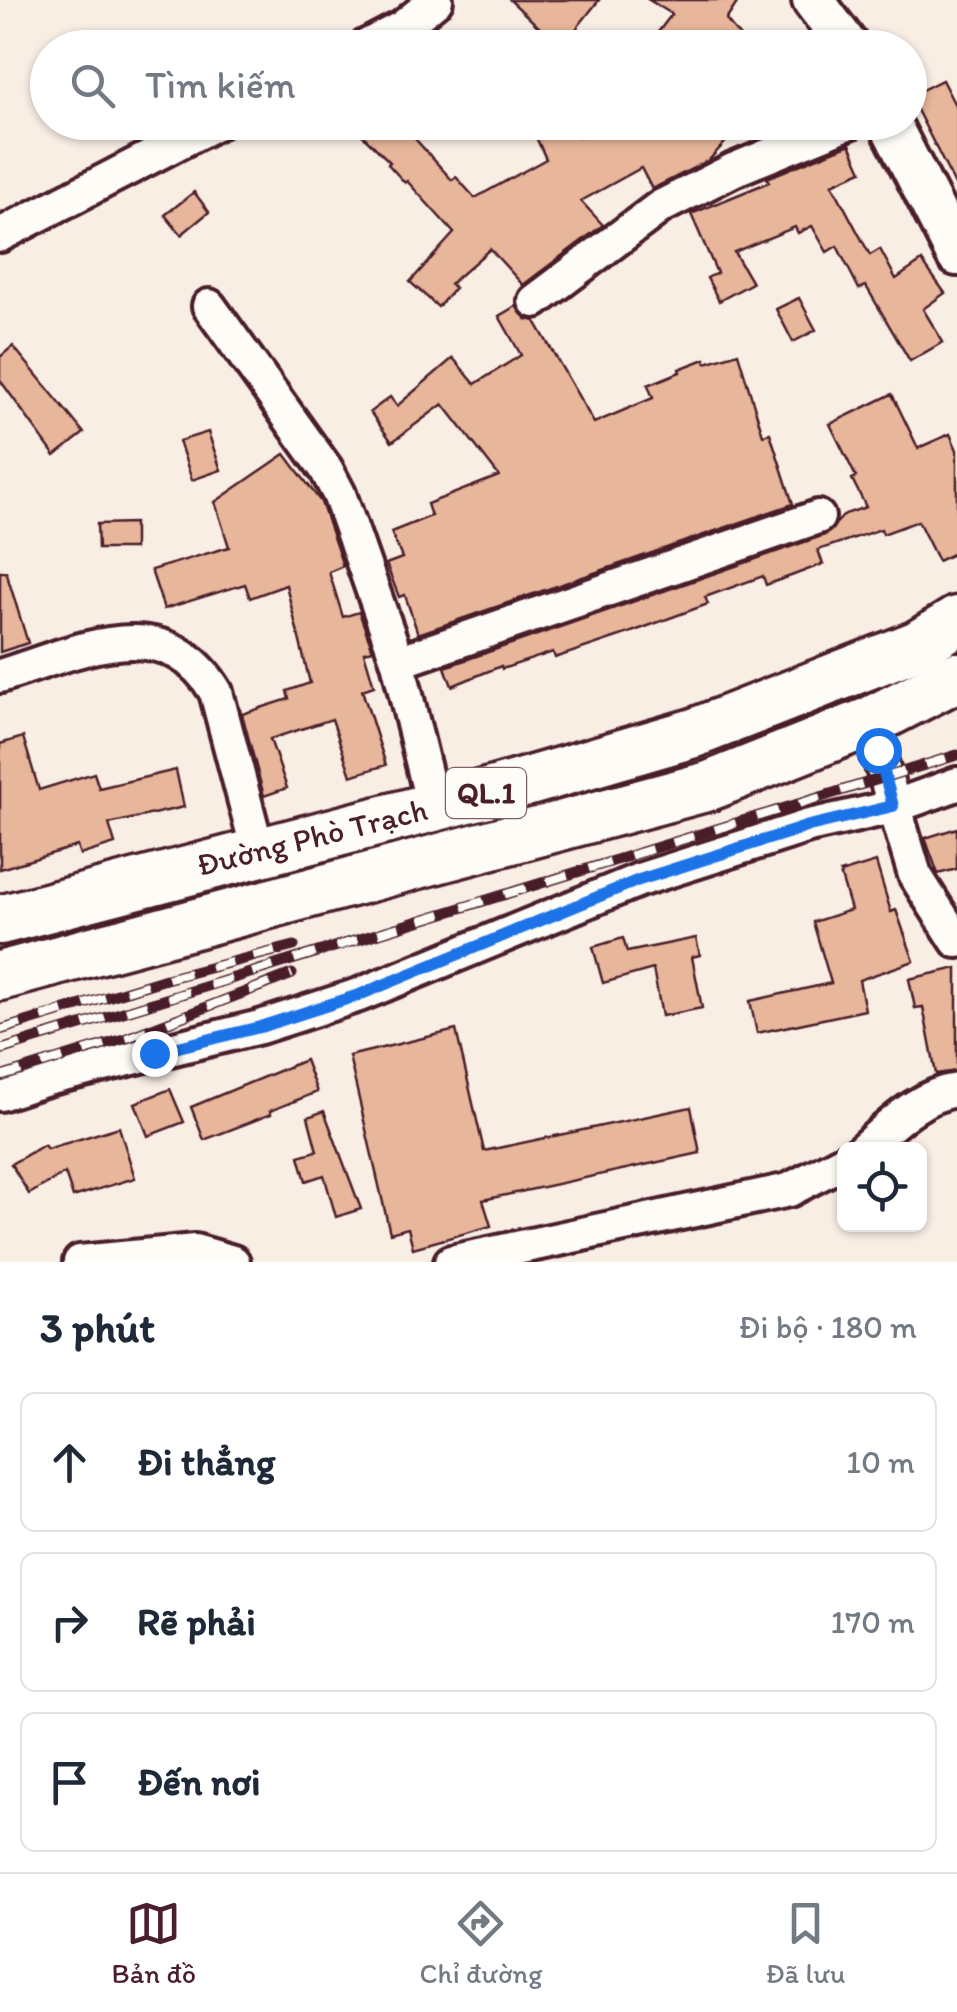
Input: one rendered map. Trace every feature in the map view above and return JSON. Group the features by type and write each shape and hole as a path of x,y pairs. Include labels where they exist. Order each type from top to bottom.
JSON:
{"highway":[{"name":"Đường Phò Trạch","path":"0,920 694,733 918,645 957,620"},
{"name":"Đường Phò Trạch","path":"0,976 709,786 869,722 957,678"},
{"path":"694,733 709,786"},
{"path":"189,868 199,920"}],"main road":[{"path":"812,0 835,30"},
{"path":"898,140 957,254"}],"street":[{"path":"397,30 436,0"},
{"path":"0,235 183,140"},
{"path":"535,301 660,208 732,170 806,140"},
{"path":"209,306 339,494 398,662 433,806"},
{"path":"398,662 818,517"},
{"path":"0,676 106,643 158,643 184,655 204,671 216,692 258,851"},
{"path":"869,722 915,875 957,941"},
{"path":"0,1094 260,1027 359,995 639,880 957,784"},
{"path":"871,1142 906,1112 941,1092 957,1090"},
{"path":"451,1262 789,1190 837,1165"},
{"path":"80,1262 195,1251 233,1262"}],"building":[{"path":"510,0 599,0 575,30 542,30"},
{"path":"649,0 739,0 726,20 734,30 660,30 672,14"},
{"path":"942,80 957,109 957,189 927,130 927,88"},
{"path":"367,140 416,140 452,180 456,177 475,198 546,159 537,140 727,140 709,160 652,189 641,168 581,201 603,225 523,285 490,249 450,284 455,288 438,307 410,282 454,233"},
{"path":"850,144 862,171 832,184 870,255 880,249 896,279 922,261 945,293 923,309 943,342 910,361 866,286 859,289 837,246 827,252 812,226 798,233 795,227 734,252 752,283 719,301 707,278 717,273 691,214"},
{"path":"194,192 209,212 181,235 165,215"},
{"path":"799,298 816,330 793,342 776,309"},
{"path":"516,306 526,319 535,321 594,423 653,398 648,385 680,372 679,369 738,353 763,435 770,433 793,504 418,634 405,595 399,597 386,564 402,558 391,532 431,516 427,504 499,476 443,404 392,442 370,412 390,397 397,406 453,358 475,384 521,355 499,316"},
{"path":"13,346 84,433 55,456 0,380 0,357"},
{"path":"892,394 918,448 950,434 957,450 957,552 938,561 918,521 883,534 881,529 818,550 823,564 791,576 766,585 763,576 705,597 708,604 629,633 555,658 553,652 502,669 501,666 452,686 445,667 825,535 845,514 866,507 830,424"},
{"path":"208,432 221,470 192,480 179,441"},
{"path":"285,454 321,502 343,566 329,572 343,617 359,612 373,650 364,652 374,686 362,690 386,765 351,776 332,719 270,739 287,788 264,796 242,714 289,699 287,691 310,683 286,585 250,598 245,584 164,609 151,570 229,547 215,502"},
{"path":"134,523 134,549 98,549 97,524"},
{"path":"0,572 6,572 28,643 0,652"},
{"path":"23,737 39,790 94,773 99,788 176,770 184,807 109,824 115,844 80,855 77,846 0,869 0,744"},
{"path":"957,828 957,869 938,874 925,838"},
{"path":"876,862 891,912 896,910 914,961 859,980 865,1010 757,1033 750,1001 831,983 813,922 851,910 840,873"},
{"path":"623,938 627,952 696,938 700,955 692,957 702,1008 662,1016 653,969 603,983 593,947"},
{"path":"957,968 957,1071 936,1074 923,1007 915,1008 909,979"},
{"path":"456,1030 484,1151 691,1107 700,1153 483,1200 491,1226 413,1248 408,1228 390,1233 349,1056"},
{"path":"305,1060 317,1092 204,1140 191,1107"},
{"path":"170,1089 184,1122 148,1136 135,1103"},
{"path":"324,1111 361,1209 336,1217 324,1175 306,1181 299,1156 317,1151 308,1117"},
{"path":"119,1127 135,1178 73,1197 65,1173 29,1194 11,1164 44,1145 47,1149"}],"railway":[{"path":"0,1050 957,755"},
{"path":"0,1030 166,979 294,946"},
{"path":"0,1077 127,1038 292,974"}],"route":[{"path":"154,1053 260,1027 359,995 639,880 809,826 893,806 878,750"}]}
